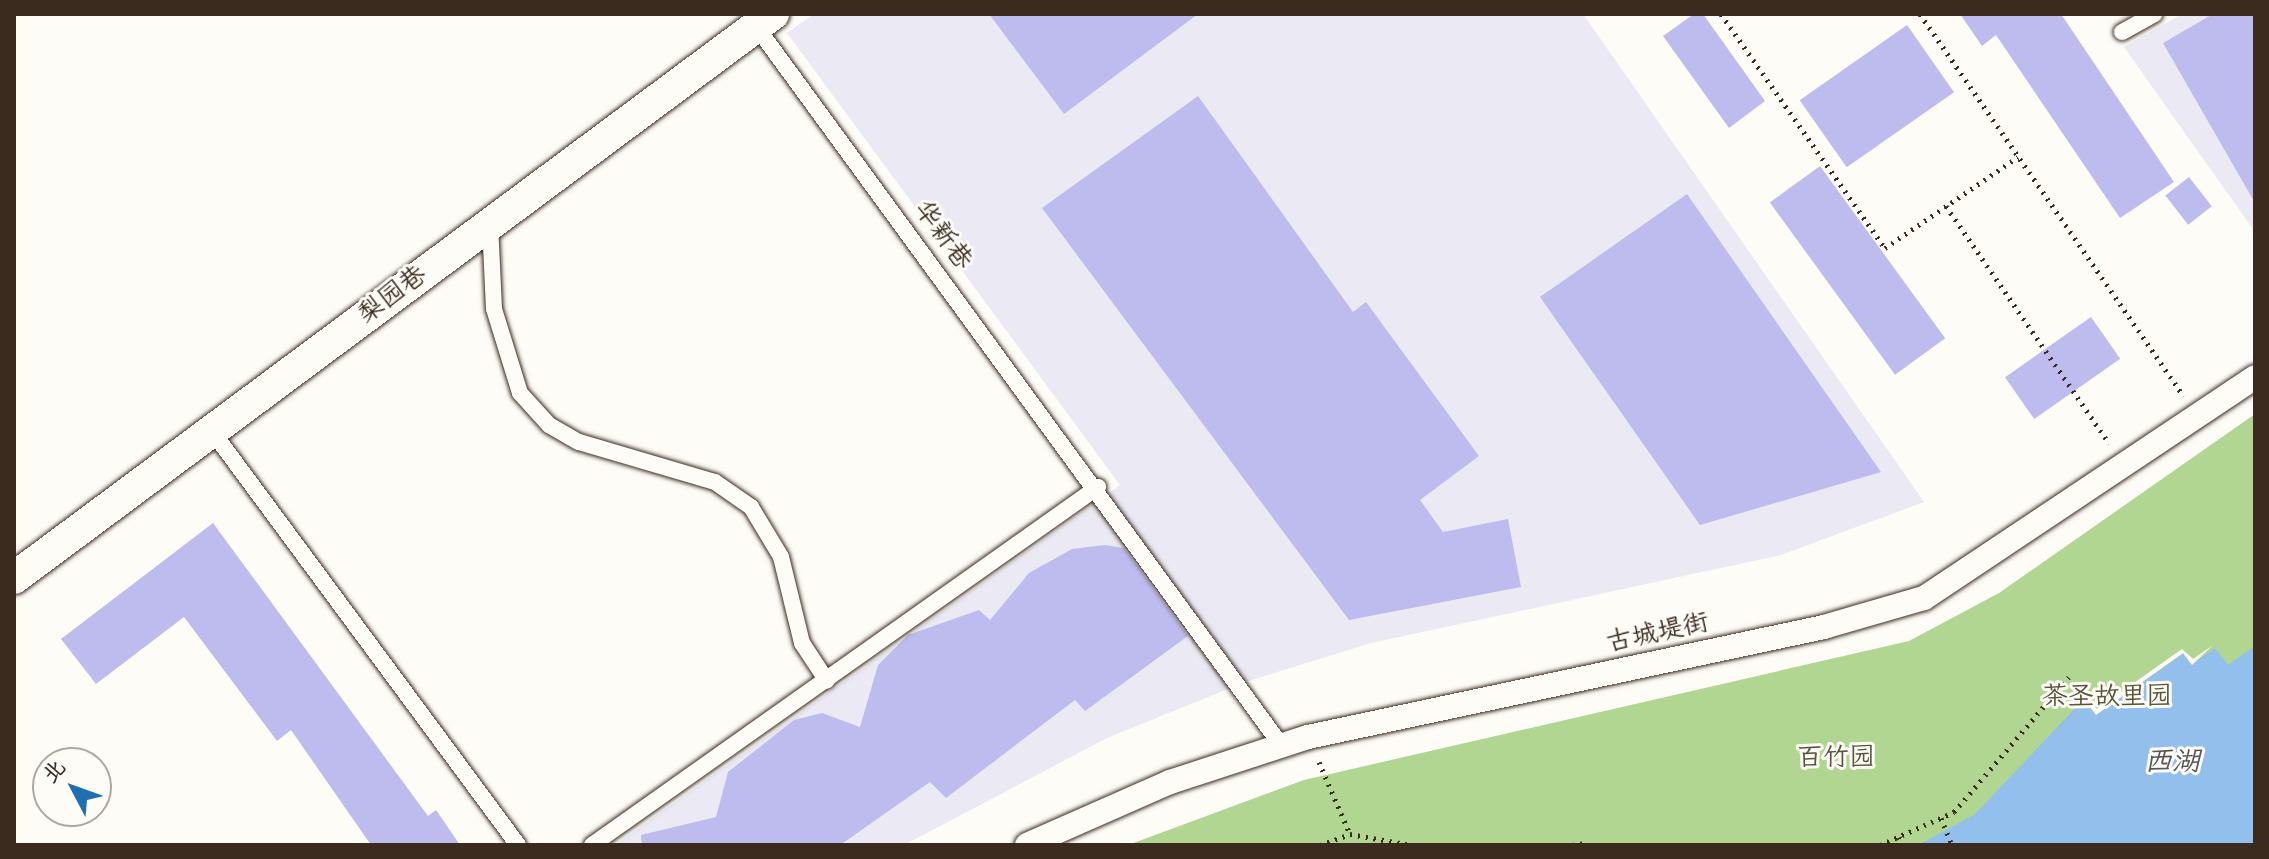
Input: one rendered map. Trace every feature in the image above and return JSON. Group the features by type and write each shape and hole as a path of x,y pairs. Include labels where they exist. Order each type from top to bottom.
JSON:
{"street":[{"name":"梨园巷","path":"14,578 490,224 759,18"},
{"name":"古城堤街","path":"1027,845 1156,788 1308,737 1890,610 1989,561 2255,377"}],"lane":[{"path":"2122,32 2154,14"},
{"name":"华新巷","path":"759,18 1281,745"},
{"path":"490,224 494,309 520,393 549,425 579,442 715,482 751,507 781,557 802,643 827,681"},
{"path":"212,431 518,845"},
{"path":"592,845 1098,487"}],"path":[{"path":"1721,14 1885,248 2018,157"},
{"path":"1920,14 2198,417"},
{"path":"1946,206 2126,467"},
{"path":"1880,845 1954,812 2069,677"},
{"path":"1308,737 1350,834"},
{"path":"1941,818 1952,845"},
{"path":"1320,845 1350,834 1411,845"},
{"path":"1899,837 1903,845"},
{"path":"1572,845 1607,845"}],"shaded area":[{"path":"814,14 1583,14 1924,502 1781,555 1371,643 1245,682 1107,738 904,845 615,845 1120,485 787,33"},
{"path":"2182,14 2255,14 2255,232 2124,47"}],"green space":[{"name":"茶圣故里园","path":"2255,414 2255,845 1128,845 1304,780 1909,641 1999,593"}],"water":[{"name":"西湖","path":"2255,646 2255,845 1918,845 1974,815 2084,699 2096,715 2184,653 2192,664 2215,648 2228,665"}],"pier":[{"path":"2213,645 2192,665 2183,653 2096,715 2082,696 2097,709 2182,649 2193,659"}],"building":[{"path":"989,14 1198,14 1064,114"},
{"path":"1694,14 1703,14 1765,101 1729,128 1663,36"},
{"path":"1960,14 2061,14 2174,182 2120,218 1996,35 1982,46"},
{"path":"2213,14 2255,14 2255,203 2163,43"},
{"path":"1907,25 1954,92 1847,167 1800,100"},
{"path":"1198,96 1353,312 1366,302 1479,456 1420,500 1443,532 1508,519 1521,587 1349,620 1042,208"},
{"path":"1820,166 1945,338 1895,375 1770,202"},
{"path":"2189,177 2212,206 2188,225 2165,195"},
{"path":"1687,194 1881,472 1700,525 1540,297"},
{"path":"2091,317 2120,359 2034,419 2005,377"},
{"path":"213,523 428,816 436,810 460,845 371,845 291,730 277,741 184,617 96,684 61,639"},
{"path":"1105,545 1124,548 1188,636 1085,711 1075,700 946,798 930,782 840,845 642,845 641,835 716,817 728,772 794,720 822,713 860,727 878,665 908,635 979,610 990,620 1029,573 1072,549"}],"park label":[{"name":"百竹园","path":"1836,759"}]}
